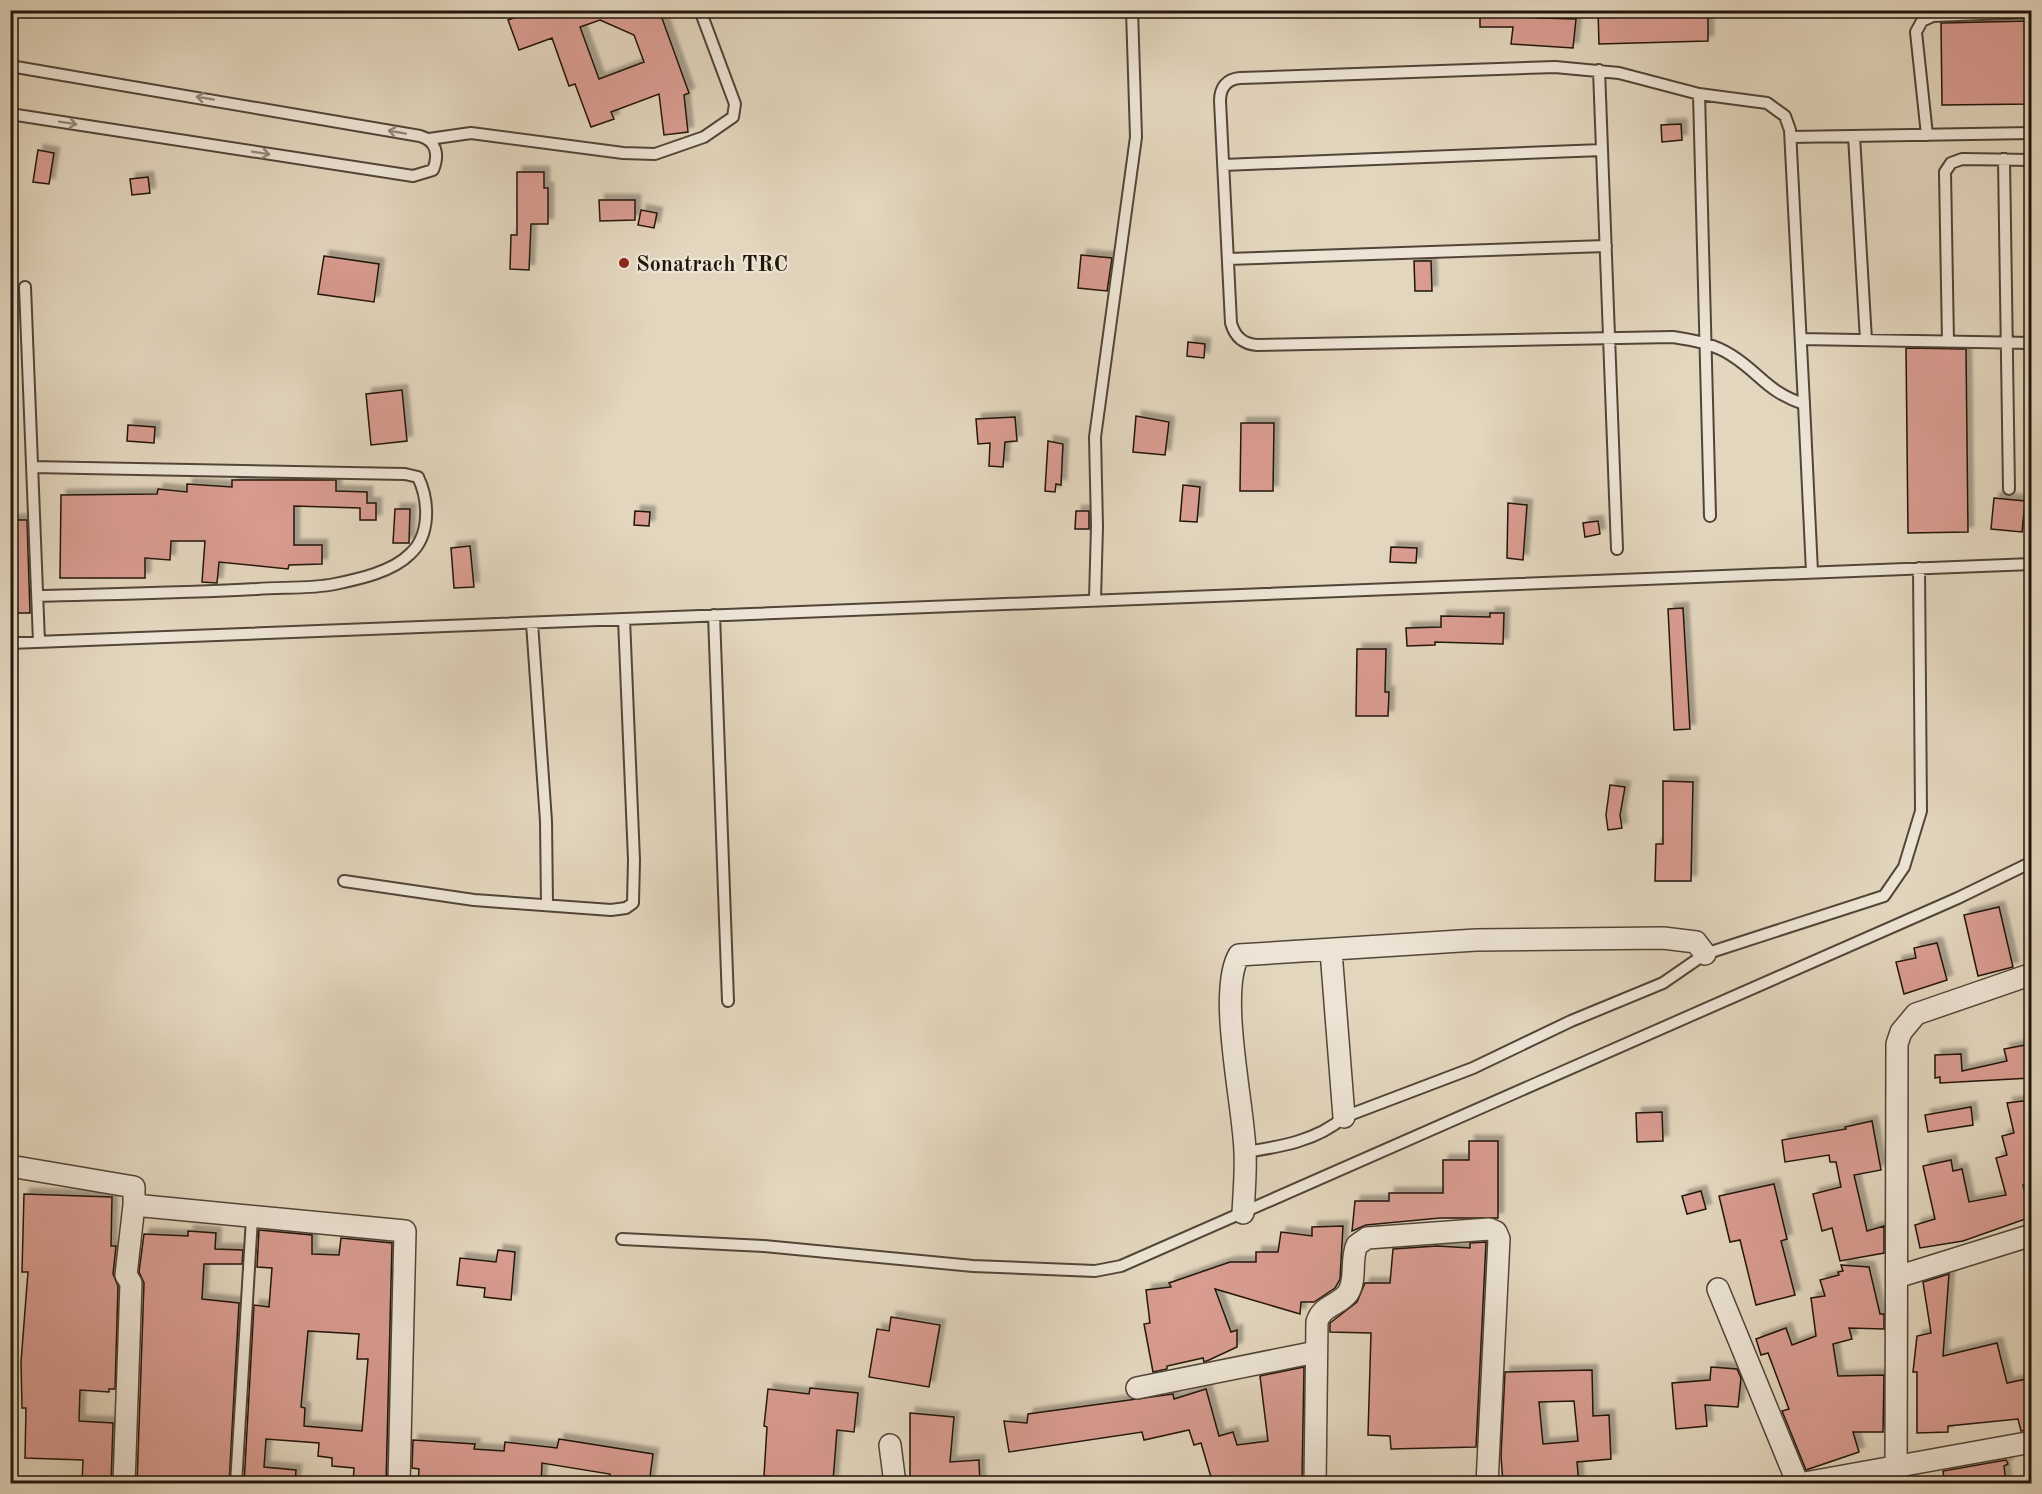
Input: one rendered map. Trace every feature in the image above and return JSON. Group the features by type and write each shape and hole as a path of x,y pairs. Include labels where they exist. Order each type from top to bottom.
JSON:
{"street":[{"path":"1243,1213 1245,1152 1230,1001 1234,964 1239,955 1331,951 1476,940 1663,938 1696,942 1705,954"},
{"path":"1331,951 1344,1117"},
{"path":"1896,1476 1897,1056 1900,1032 1916,1014 1927,1009 2031,974"},
{"path":"10,1166 134,1187 126,1275 131,1283 124,1484"},
{"path":"134,1205 405,1231 399,1484"},
{"path":"1315,1484 1316,1352 1319,1316 1327,1306 1343,1298 1350,1289 1354,1251 1362,1241 1373,1237 1486,1229 1496,1232 1499,1239 1487,1484"},
{"path":"1897,1277 2031,1235"},
{"path":"1718,1289 1799,1484 1896,1476 2031,1442"},
{"path":"1137,1389 1316,1352"},
{"path":"890,1445 895,1484"}],"lane":[{"path":"10,66 429,139 471,133 623,153 655,154 704,137 733,117 735,104 700,10"},
{"path":"1095,599 1095,437 1136,137 1132,10"},
{"path":"1927,135 1916,32 1922,21 1933,16 2031,12"},
{"path":"1804,404 1777,393 1733,356 1706,344 1673,337 1251,345 1240,339 1233,329 1223,165 1220,94 1222,87 1234,79 1533,67 1599,70 1639,77 1700,94 1774,106 1785,116 1791,137 1801,339 1812,572"},
{"path":"1599,70 1617,549"},
{"path":"1700,94 1710,516"},
{"path":"10,114 413,176 433,170 436,162 436,148 429,139"},
{"path":"1791,137 2031,133"},
{"path":"1854,136 1866,340"},
{"path":"1223,165 1602,150"},
{"path":"2004,159 2009,489"},
{"path":"1948,342 1945,172 1956,160 2031,160"},
{"path":"1228,259 1605,246"},
{"path":"25,287 39,642"},
{"path":"1801,339 2031,343"},
{"path":"32,467 405,474 418,477 425,492 426,519 422,537 410,554 381,571 352,579 333,584 192,593 38,596"},
{"path":"10,643 2031,564"},
{"path":"1245,1152 1289,1146 1335,1125 1344,1117 1473,1068 1571,1021 1663,983 1705,954 1884,896 1904,867 1921,811 1919,568"},
{"path":"714,615 728,1001"},
{"path":"344,881 474,900 612,910 626,908 633,903 634,860 624,619"},
{"path":"532,623 546,821 547,904"},
{"path":"622,1239 764,1246 973,1266 1095,1271 1121,1266 1958,898 2031,862"},
{"path":"236,1484 252,1218"}],"building":[{"path":"534,10 659,10 689,93 684,95 688,132 664,135 659,94 611,112 614,119 591,127 575,84 569,86 552,38 519,50 508,20","holes":["600,20 634,35 644,62 599,79 580,27"]},
{"path":"1480,10 1500,10 1500,14 1540,18 1576,19 1573,48 1511,44 1513,27 1480,27"},
{"path":"1598,10 1708,10 1708,41 1599,44"},
{"path":"2031,21 2031,104 1942,105 1941,23"},
{"path":"1681,124 1682,140 1662,142 1661,125"},
{"path":"38,150 54,153 49,184 33,182"},
{"path":"517,172 544,172 544,188 548,188 548,224 531,224 529,270 510,269 511,235 517,235"},
{"path":"148,177 150,193 132,195 130,179"},
{"path":"599,200 635,200 635,220 600,221"},
{"path":"641,210 657,213 654,228 638,225"},
{"path":"1081,255 1112,258 1107,291 1078,288"},
{"path":"324,256 379,264 374,302 318,294"},
{"path":"1414,261 1431,261 1432,291 1415,291"},
{"path":"1188,342 1205,344 1204,358 1187,356"},
{"path":"1906,348 1966,349 1968,532 1908,533"},
{"path":"402,390 407,441 371,445 366,394"},
{"path":"1136,416 1169,422 1165,455 1133,452"},
{"path":"1015,417 1017,441 1005,442 1003,467 989,466 990,443 978,444 976,419"},
{"path":"1241,423 1274,423 1273,491 1240,491"},
{"path":"128,425 155,427 154,443 127,441"},
{"path":"1048,441 1063,444 1061,485 1056,484 1055,492 1045,491"},
{"path":"232,480 336,480 336,491 367,492 367,503 376,503 376,520 360,520 360,508 294,506 294,545 322,545 322,564 289,565 288,569 219,562 217,583 202,582 205,541 171,541 170,560 145,558 145,578 60,578 61,495 157,494 158,489 187,492 187,484 232,487"},
{"path":"1183,485 1200,487 1197,522 1180,521"},
{"path":"1994,498 2025,501 2022,532 1991,529"},
{"path":"1508,503 1527,505 1523,560 1507,558"},
{"path":"395,509 410,509 409,543 393,543"},
{"path":"635,511 650,512 649,526 634,525"},
{"path":"1076,511 1089,511 1089,529 1075,529"},
{"path":"10,520 27,520 30,613 10,613"},
{"path":"1598,521 1600,534 1585,537 1583,523"},
{"path":"470,546 474,587 454,588 451,548"},
{"path":"1391,547 1417,548 1416,563 1390,562"},
{"path":"1683,608 1690,729 1674,730 1668,609"},
{"path":"1490,613 1504,613 1503,644 1435,642 1435,645 1407,646 1406,628 1441,627 1441,616 1490,617"},
{"path":"1357,649 1386,649 1385,692 1389,692 1388,716 1356,716"},
{"path":"1663,781 1693,782 1691,881 1655,881 1656,844 1663,844"},
{"path":"1610,785 1625,787 1620,815 1622,828 1608,830 1606,815"},
{"path":"1999,907 2013,967 1978,976 1964,915"},
{"path":"1937,943 1947,980 1904,994 1896,962 1916,958 1914,948"},
{"path":"2031,1044 2031,1078 1940,1083 1940,1077 1935,1078 1935,1055 1961,1054 1962,1071 2007,1061 2004,1049"},
{"path":"2031,1100 2031,1183 2023,1185 2031,1217 1963,1241 1920,1248 1915,1225 1935,1219 1923,1166 1951,1160 1953,1171 1962,1169 1969,1202 2006,1195 1996,1158 2007,1155 2002,1136 2014,1133 2007,1103"},
{"path":"1971,1107 1973,1125 1928,1132 1925,1115"},
{"path":"1662,1112 1663,1141 1637,1142 1636,1113"},
{"path":"1872,1121 1881,1170 1854,1175 1867,1231 1884,1226 1884,1253 1840,1261 1832,1228 1822,1231 1813,1194 1841,1187 1836,1162 1830,1162 1829,1155 1785,1162 1782,1140 1846,1129 1845,1127"},
{"path":"1469,1141 1498,1141 1498,1218 1440,1218 1366,1225 1352,1231 1355,1201 1389,1201 1389,1193 1443,1193 1443,1160 1469,1160"},
{"path":"1774,1184 1787,1239 1781,1241 1795,1295 1756,1305 1740,1240 1730,1242 1719,1196"},
{"path":"1701,1191 1706,1209 1687,1214 1682,1196"},
{"path":"24,1194 112,1197 111,1246 116,1246 113,1274 118,1286 115,1389 109,1389 109,1392 80,1390 79,1421 113,1423 111,1484 82,1484 83,1460 25,1458 26,1408 22,1408 21,1362 28,1272 22,1272"},
{"path":"1343,1226 1340,1279 1335,1288 1314,1302 1301,1302 1300,1314 1215,1289 1231,1332 1237,1330 1237,1347 1204,1362 1203,1358 1167,1366 1167,1369 1153,1372 1144,1324 1150,1323 1146,1290 1171,1287 1169,1283 1230,1262 1256,1262 1256,1252 1278,1252 1281,1232 1312,1236 1312,1227"},
{"path":"259,1230 312,1235 312,1254 339,1255 341,1238 392,1243 386,1484 353,1484 354,1468 332,1466 332,1458 318,1456 319,1443 266,1439 264,1467 296,1470 295,1484 244,1484 254,1305 269,1307 272,1268 257,1267","holes":["308,1331 359,1334 357,1359 368,1359 362,1431 304,1426 305,1408 301,1407"]},
{"path":"188,1231 216,1233 215,1249 243,1250 242,1264 204,1264 202,1299 239,1303 229,1484 137,1484 144,1283 139,1272 144,1234 188,1236"},
{"path":"1486,1242 1476,1447 1391,1449 1390,1436 1368,1435 1371,1333 1330,1332 1330,1323 1357,1302 1365,1283 1390,1283 1393,1249 1437,1246 1470,1248 1470,1243"},
{"path":"498,1250 515,1252 511,1300 484,1297 485,1288 457,1285 460,1258 496,1262"},
{"path":"1841,1265 1869,1267 1880,1314 1884,1314 1884,1329 1849,1328 1852,1339 1833,1344 1838,1376 1884,1375 1883,1432 1853,1432 1859,1452 1806,1470 1782,1411 1789,1409 1768,1353 1761,1355 1756,1339 1786,1328 1792,1345 1816,1336 1811,1298 1825,1296 1820,1280 1839,1275 1838,1272 1843,1271"},
{"path":"1949,1274 1943,1356 1997,1343 2007,1383 2031,1378 2031,1430 2021,1431 2018,1419 1948,1426 1948,1432 1917,1433 1917,1372 1913,1372 1917,1336 1931,1333 1923,1282"},
{"path":"891,1317 940,1325 929,1387 869,1377 877,1329 889,1331"},
{"path":"1304,1367 1302,1477 1254,1484 1213,1484 1201,1443 1194,1445 1189,1430 1144,1440 1142,1432 1009,1452 1004,1421 1027,1423 1028,1414 1173,1394 1174,1399 1206,1389 1219,1436 1233,1432 1237,1445 1268,1441 1260,1376"},
{"path":"1711,1367 1737,1369 1741,1378 1738,1407 1705,1405 1707,1426 1676,1429 1672,1383 1710,1380"},
{"path":"1592,1370 1593,1416 1609,1415 1611,1459 1577,1462 1579,1484 1503,1484 1501,1456 1505,1372","holes":["1574,1401 1578,1441 1543,1444 1539,1402"]},
{"path":"810,1388 858,1393 854,1432 837,1430 833,1481 764,1476 767,1427 764,1426 768,1389 809,1394"},
{"path":"910,1413 954,1417 950,1462 979,1460 980,1484 910,1484"},
{"path":"559,1439 653,1454 649,1484 609,1480 610,1474 542,1463 541,1484 418,1484 419,1469 412,1468 413,1440 475,1444 474,1449 504,1451 505,1442 557,1448"},
{"path":"2006,1460 2008,1464 2004,1466 2006,1484 1945,1484 1943,1471"}],"place":[{"name":"Sonatrach TRC","path":"624,263"}]}
